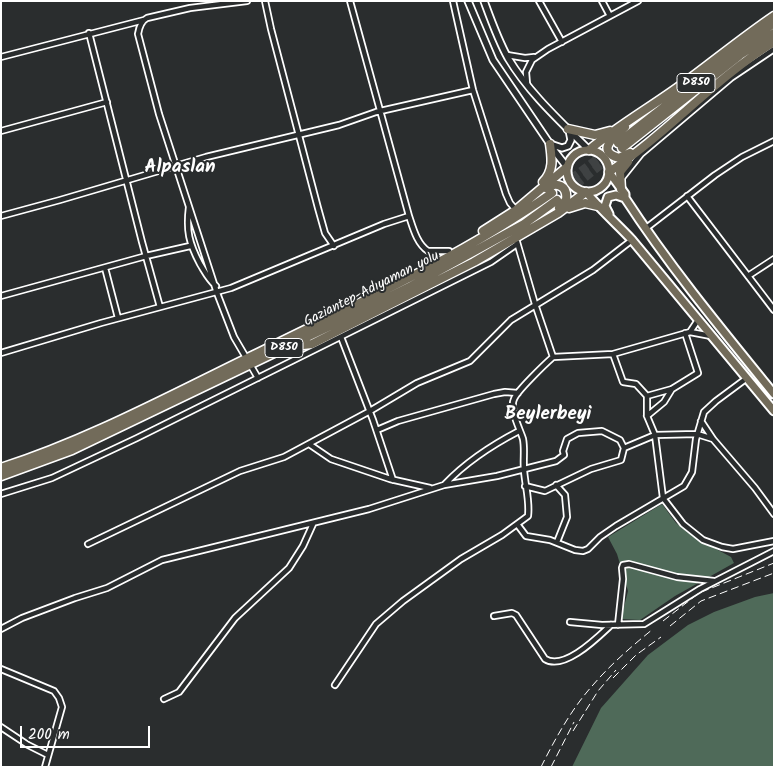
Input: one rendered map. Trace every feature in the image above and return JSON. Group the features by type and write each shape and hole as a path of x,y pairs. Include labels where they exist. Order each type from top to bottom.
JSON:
{"highway":[{"path":"666,127 626,156 619,158 610,153 608,146 611,139 650,107 774,16"},
{"name":"D850","path":"774,23 733,53 620,146 740,55 774,33"},
{"path":"622,190 620,180 622,168 634,155 754,54 774,42"},
{"path":"589,150 614,129 650,107"},
{"path":"568,129 595,135 614,129"},
{"path":"516,210 548,177 552,162 550,144"},
{"path":"609,172 634,155"},
{"path":"523,203 567,167"},
{"path":"282,341 292,331 471,239 552,184 559,184 566,190 567,197 565,203 516,241 312,344 290,346"},
{"path":"558,214 586,192"},
{"name":"Gaziantep-Adıyaman yolu","path":"1,468 63,446 248,362 290,346 411,286 524,224 555,196 460,250 282,341 248,362 72,450 1,476"},
{"path":"527,232 558,214 585,203 598,206"}],"main road":[{"path":"609,172 601,187 594,191 586,192 577,189 571,183 567,175 567,167 575,154 589,150 598,152 604,158 609,172 625,194 625,198 645,229 722,330 774,394"},
{"path":"586,192 632,240 774,411"},
{"path":"609,215 605,206 605,201 608,197 616,195 625,198"}],"street":[{"path":"1,57 190,8 247,1"},
{"path":"265,1 325,233 334,246"},
{"path":"350,1 409,216 419,242 428,251 449,251"},
{"path":"453,1 473,90 506,194 516,210"},
{"path":"468,1 493,60 567,167"},
{"path":"484,1 507,55 527,85 589,150"},
{"path":"539,1 562,42"},
{"path":"602,1 610,16"},
{"path":"527,85 526,72 532,60 638,1"},
{"path":"144,20 139,29 139,38 159,114 217,293 234,337 258,378"},
{"path":"89,33 160,307"},
{"path":"620,180 641,154 731,78 774,49"},
{"path":"507,55 524,58 538,56"},
{"path":"1,216 206,158 339,125 380,111 473,90"},
{"path":"1,131 107,102"},
{"path":"550,144 562,148 568,146 571,140 568,129"},
{"path":"645,229 686,196 742,157 774,141"},
{"path":"686,196 774,310"},
{"path":"189,206 187,221 190,246 209,280 216,286"},
{"path":"1,353 118,318 232,288 409,216"},
{"path":"88,544 240,471 284,457 370,411 417,383 470,361 511,320 593,270 632,240"},
{"path":"1,494 52,478 137,438 491,262 516,241 553,356"},
{"path":"1,296 146,256 190,246"},
{"path":"748,276 774,259"},
{"path":"106,268 118,318"},
{"path":"688,332 698,320"},
{"path":"647,396 672,389 698,373 688,332"},
{"path":"335,685 376,624 403,601 461,559 528,516 529,507 525,486 523,438 512,407 518,393 553,356 613,354 688,332 712,336"},
{"path":"341,337 377,430 393,480"},
{"path":"613,354 622,382 636,384 647,396 647,416 655,435 663,498 683,524 695,534 715,545 733,549 774,541"},
{"path":"517,524 526,536 557,542 575,550 583,551 616,526 684,486 692,472 697,434 704,412 747,378"},
{"path":"647,416 664,402 672,389"},
{"path":"377,430 416,416 494,394 505,392 518,393"},
{"path":"701,421 713,439 774,514"},
{"path":"444,485 458,470 501,440 519,431"},
{"path":"1,629 22,618 107,588 162,560 314,524 369,509 431,488 498,476 556,460 564,455 563,451 567,440 578,433 602,431 620,440 624,448 621,460 591,469 545,491 525,486"},
{"path":"624,448 655,435 697,434 713,439"},
{"path":"309,444 331,459 393,480 431,488"},
{"path":"556,485 565,495 567,517 557,542"},
{"path":"164,699 178,692 234,618 289,568 314,524"},
{"path":"570,622 611,625 638,625 646,623 681,600 774,551"},
{"path":"618,625 623,579 622,568 625,564 677,577 715,581"},
{"path":"494,616 512,613 516,615 545,659 552,662 560,661 585,648 611,625"},
{"path":"1,669 54,691 60,698 62,707 45,767"},
{"path":"1,727 28,745 48,755"}],"green space":[{"path":"662,504 676,523 694,537 731,557 734,563 675,596 640,620 621,619 628,591 617,554 608,537"},
{"path":"774,593 774,767 572,767 601,708 648,655 688,625 714,612 755,597"}],"tunnel":[{"path":"552,193 618,143"},
{"path":"557,200 622,148"}],"railway":[{"path":"663,621 699,593 774,563"},
{"path":"670,626 701,601 774,573"},
{"path":"541,767 564,724 585,694 614,663 653,629"},
{"path":"613,678 636,655 661,637"},
{"path":"573,731 598,691 616,670"},
{"path":"551,767 574,722"}],"district":[{"name":"Alpaslan","path":"180,169"},
{"name":"Beylerbeyi","path":"548,416"}]}
